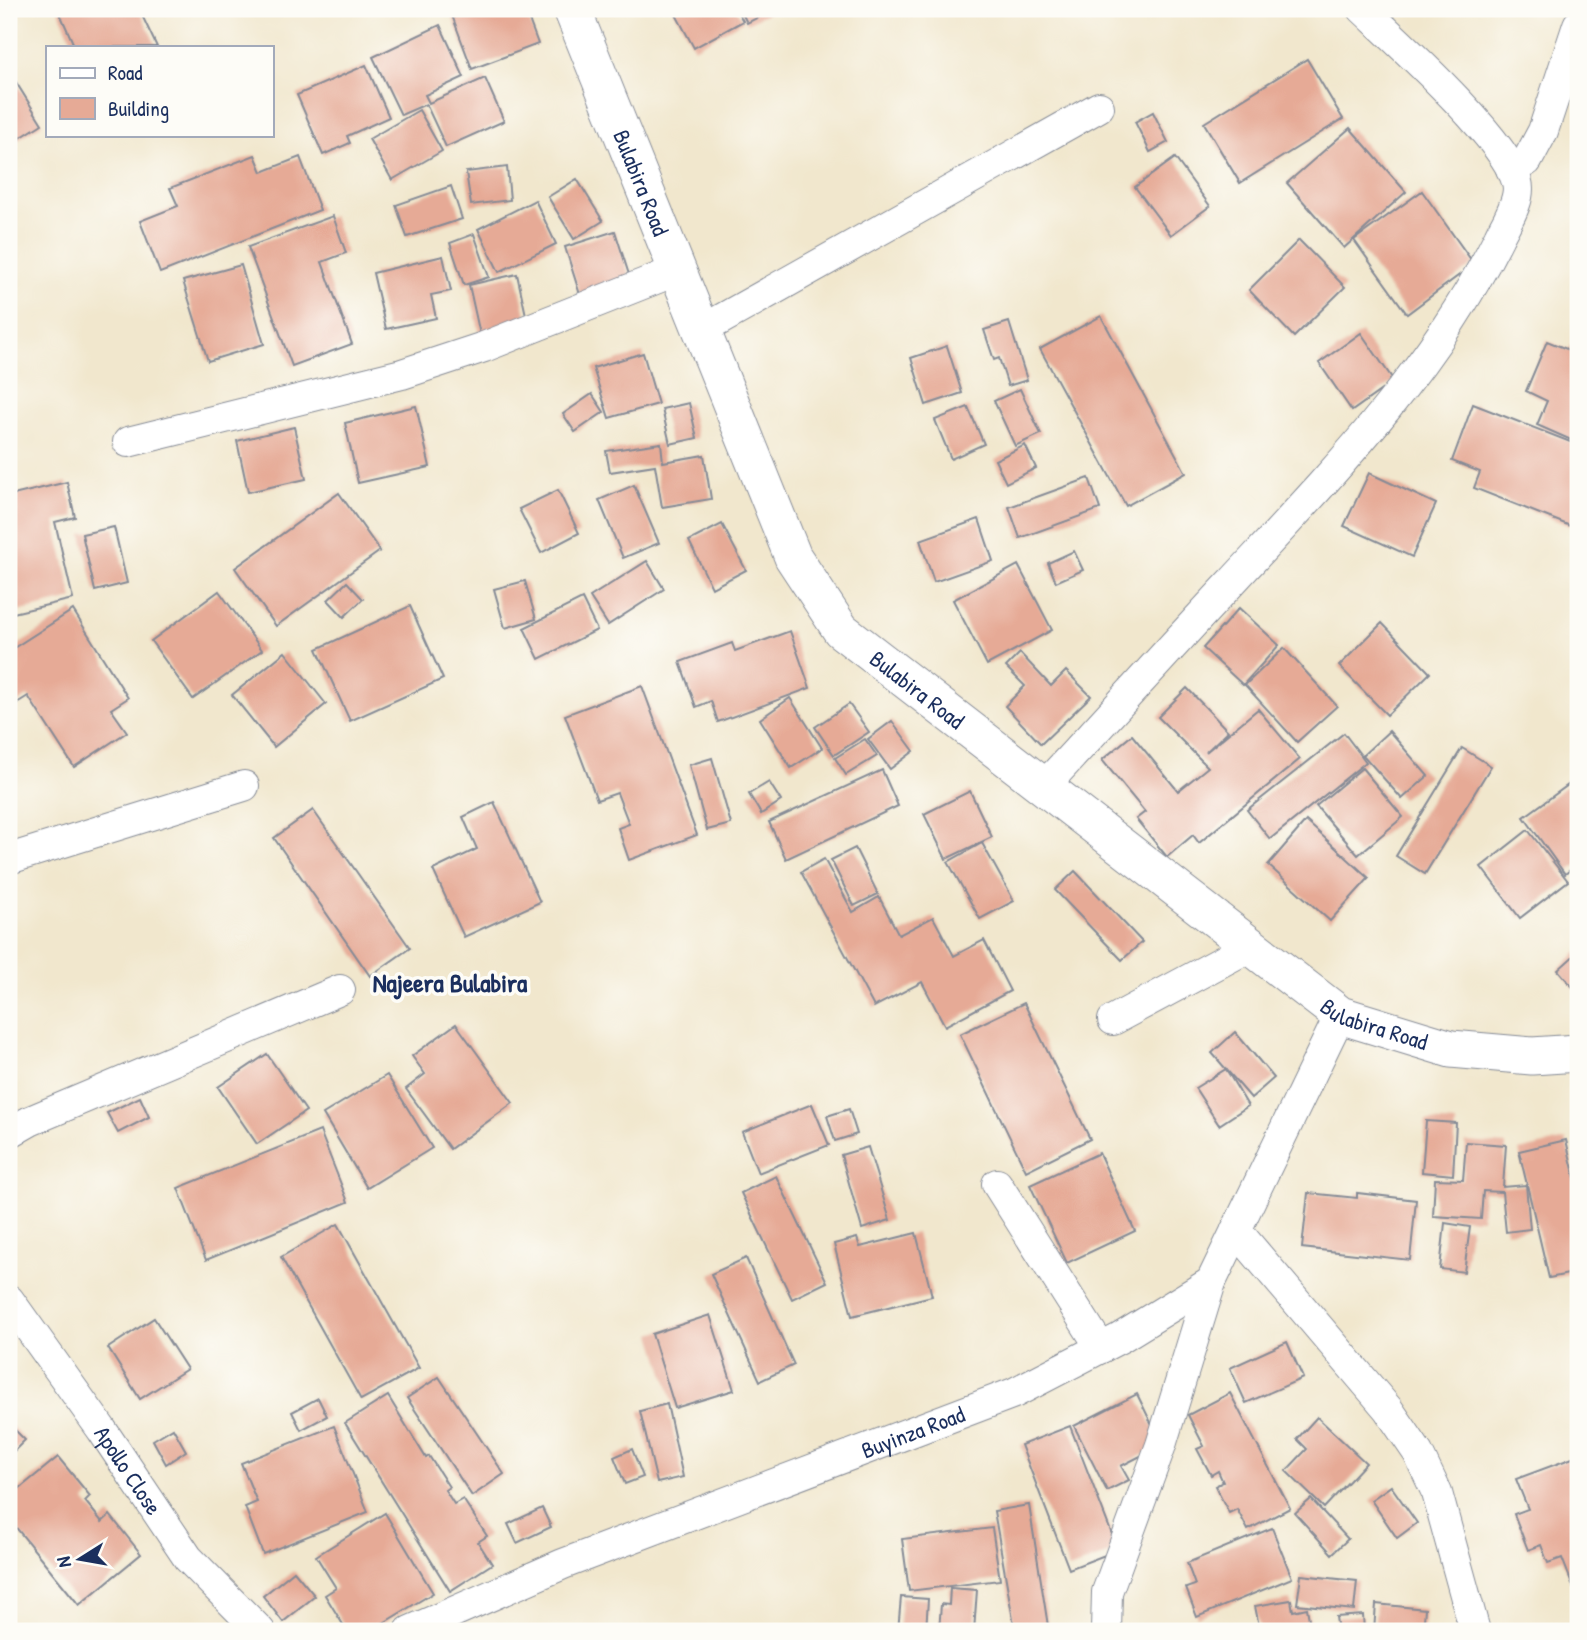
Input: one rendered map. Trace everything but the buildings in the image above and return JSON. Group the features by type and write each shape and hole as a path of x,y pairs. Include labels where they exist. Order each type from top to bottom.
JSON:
{"street":[{"name":"Bulabira Road","path":"572,9 793,556 841,630 1340,1014 1451,1049 1532,1056 1578,1053"},
{"path":"1044,786 1309,500 1434,350 1483,268 1515,205 1518,185 1497,146 1363,9"},
{"path":"1511,169 1527,161 1543,131 1578,25"},
{"path":"702,330 1099,107"},
{"path":"128,442 402,374 484,347 678,270"},
{"path":"9,859 244,786"},
{"path":"1113,1020 1251,946"},
{"path":"9,1133 30,1121 340,990"},
{"path":"1106,1631 1107,1592 1161,1445 1211,1282 1340,1014"},
{"path":"997,1184 1101,1348"},
{"path":"1236,1230 1388,1409 1418,1452 1437,1493 1475,1631"},
{"name":"Buyinza Road","path":"410,1631 563,1564 1014,1393 1101,1348 1211,1282"},
{"name":"Apollo Close","path":"9,1300 102,1430 188,1558 260,1631"}],"district":[{"name":"Najeera Bulabira","path":"450,982"}]}
